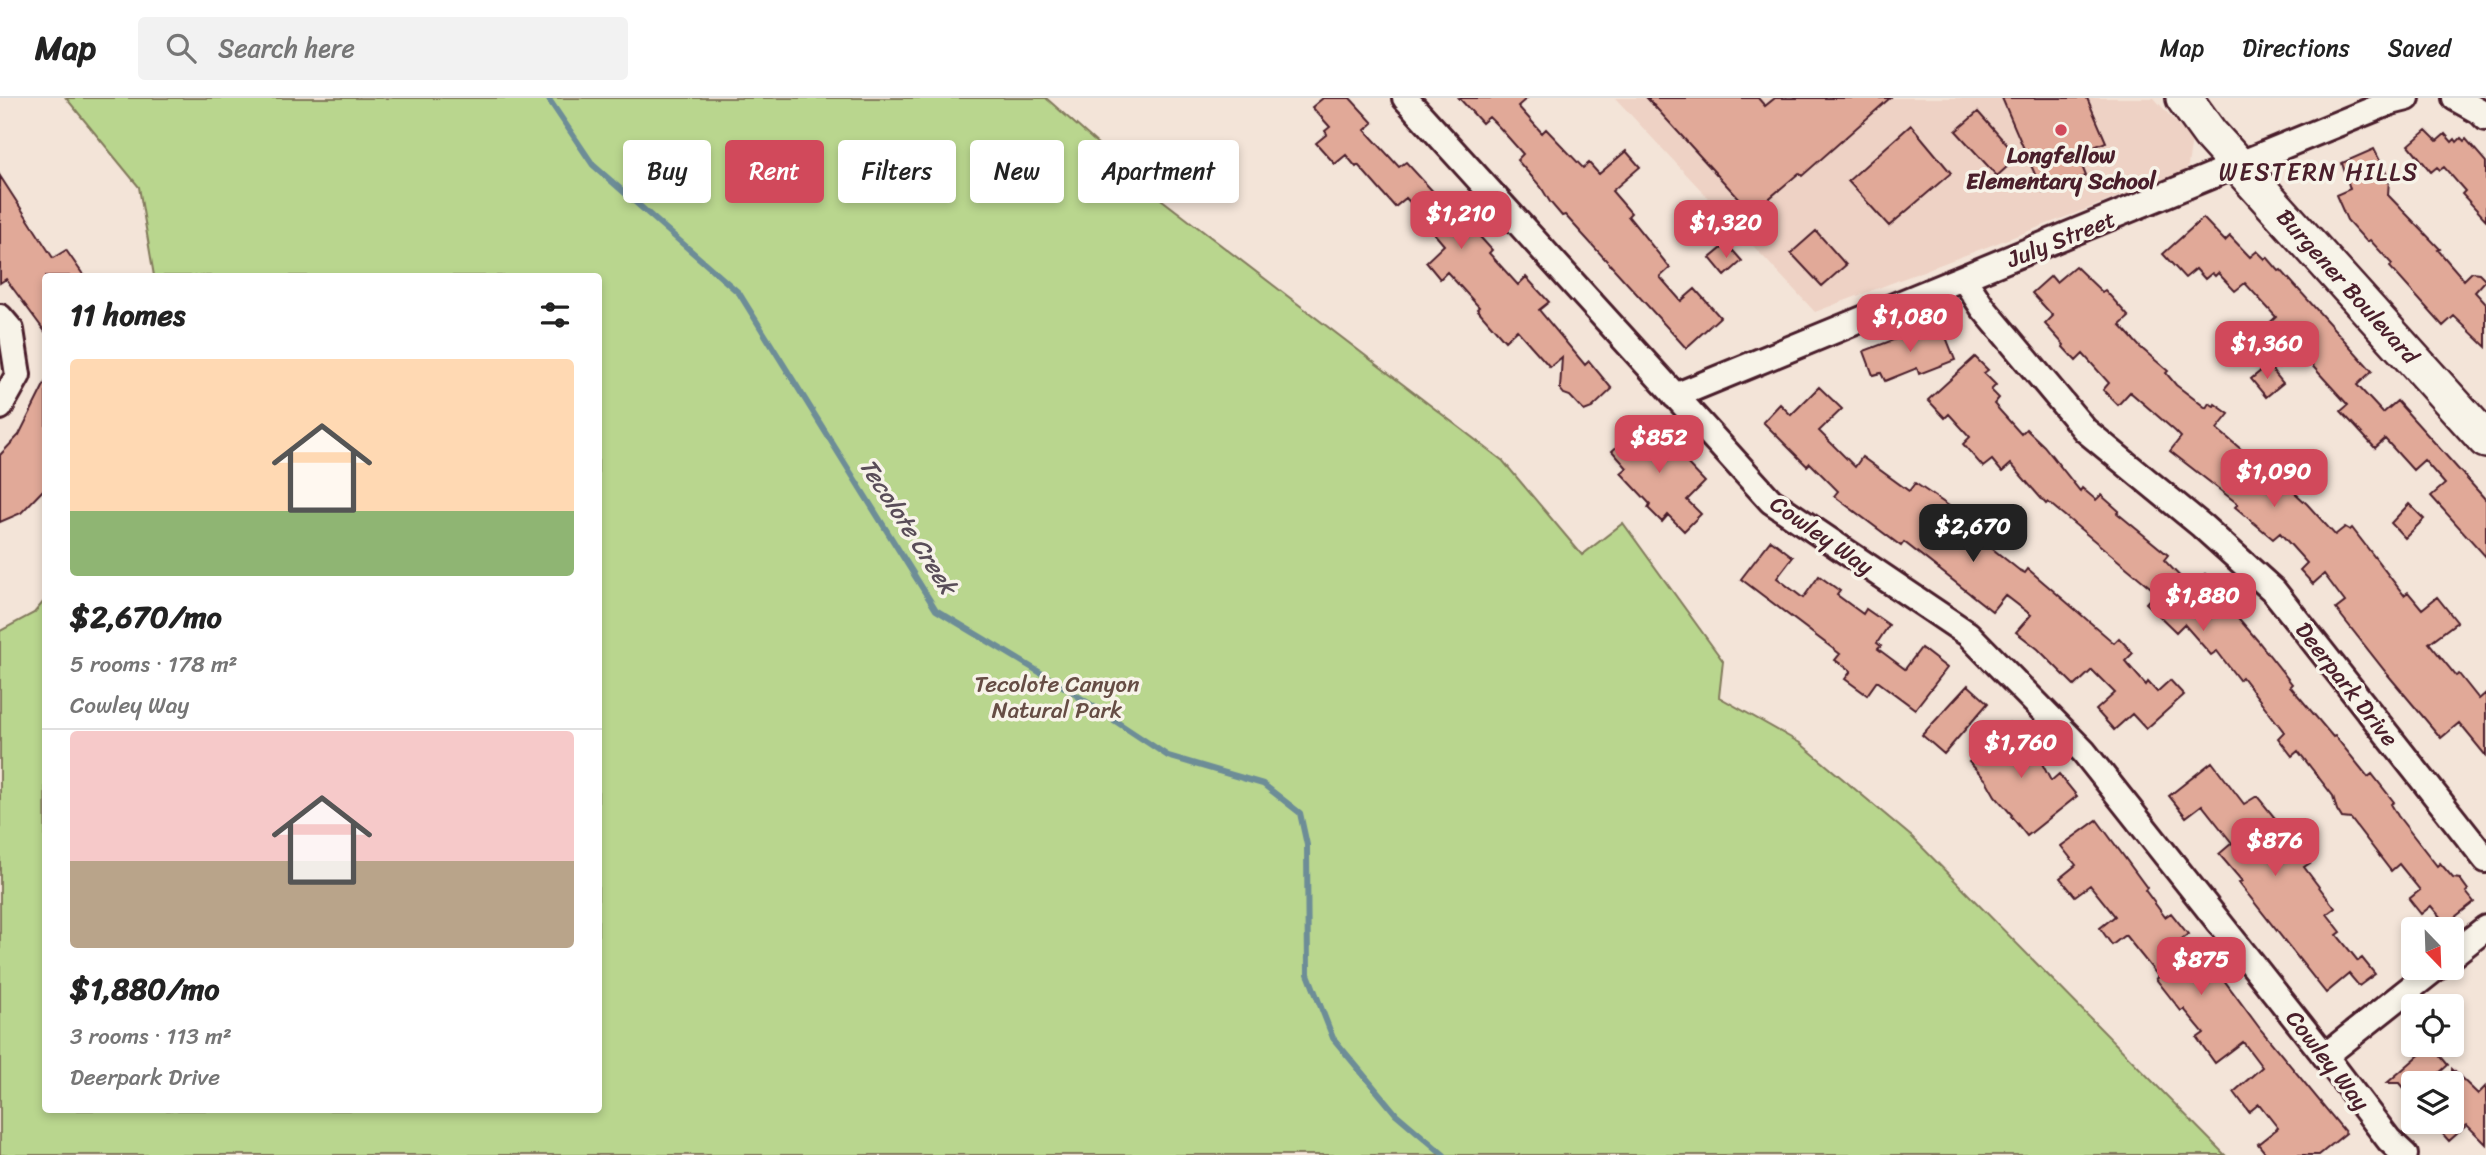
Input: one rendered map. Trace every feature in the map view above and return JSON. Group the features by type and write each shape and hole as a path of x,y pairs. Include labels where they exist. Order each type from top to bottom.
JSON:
{"main road":[{"name":"Burgener Boulevard","path":"2184,98 2210,134 2486,440"}],"street":[{"name":"Cowley Way","path":"1405,98 1771,501 1968,634 2084,752 2389,1140 2405,1155"},
{"name":"July Street","path":"1675,396 2391,102 2407,98"},
{"path":"2455,98 2480,111 2486,118"},
{"name":"Deerpark Drive","path":"1964,279 1983,308 2085,430 2202,526 2274,591 2486,860"},
{"path":"0,317 11,330 18,375 0,407"},
{"path":"2464,945 2486,928"},
{"path":"2325,1056 2421,980"}],"shaded area":[{"path":"1615,98 2154,98 2192,140 2187,171 1815,312"}],"green space":[{"name":"Tecolote Canyon Natural Park","path":"66,98 1046,98 1093,140 1078,140 1078,203 1166,203 1503,461 1582,555 1623,523 1723,661 1719,697 1800,743 1912,837 2225,1155 0,1155 0,631 34,613 42,604 42,1113 602,1113 602,273 153,273 139,187"}],"building":[{"path":"1323,98 1350,98 1373,123 1365,130 1399,167 1406,162 1449,209 1452,206 1492,250 1489,253 1518,285 1526,277 1549,302 1539,310 1585,365 1589,361 1612,389 1592,408 1584,411 1560,389 1562,357 1550,367 1517,330 1505,341 1447,272 1440,279 1426,262 1444,245 1432,231 1434,229 1406,198 1395,207 1346,155 1335,164 1316,143 1327,134 1325,131 1330,127 1312,107"},
{"path":"1459,98 1527,98 1518,106 1542,133 1546,129 1583,168 1589,163 1599,174 1626,151 1640,167 1612,191 1631,213 1628,216 1670,268 1660,277 1681,301 1695,289 1720,317 1686,348 1565,215 1562,216 1550,202 1541,187 1517,160 1523,154 1500,128 1489,117 1482,123"},
{"path":"1647,98 1758,98 1765,106 1775,98 1890,98 1802,176 1799,173 1752,213"},
{"path":"2002,98 2087,98 2106,142 2077,154 2086,176 2043,193"},
{"path":"1978,112 2018,157 1997,176 1956,131"},
{"path":"1911,125 1951,173 1889,226 1848,181"},
{"path":"2426,130 2437,141 2445,134 2452,142 2455,139 2457,142 2461,138 2464,141 2466,139 2486,162 2486,220 2462,194 2465,191 2444,167 2440,170 2437,167 2431,172 2409,145"},
{"path":"2374,149 2389,179 2388,195 2440,249 2438,250 2464,280 2472,272 2479,273 2486,280 2475,292 2486,304 2486,347 2454,316 2443,326 2390,267 2392,264 2347,220 2336,195 2350,189 2342,163"},
{"path":"0,176 53,258 66,250 82,273 42,273 42,328 6,279 0,283"},
{"path":"2203,218 2225,241 2230,236 2250,257 2257,251 2281,270 2372,371 2357,385 2383,413 2397,401 2486,500 2486,557 2431,496 2445,484 2424,460 2413,470 2385,439 2375,448 2341,411 2348,405 2297,349 2279,367 2252,339 2276,317 2245,283 2235,291 2218,273 2215,276 2212,273 2205,279 2196,269 2185,278 2163,254"},
{"path":"1816,231 1846,265 1822,286 1791,253"},
{"path":"1727,244 1742,261 1725,276 1710,258"},
{"path":"2075,266 2102,292 2105,290 2129,317 2120,325 2168,371 2166,373 2176,385 2206,408 2209,403 2214,406 2215,404 2229,414 2217,429 2248,455 2248,465 2265,480 2272,472 2307,504 2335,535 2345,527 2350,530 2352,528 2404,595 2408,592 2422,609 2437,597 2457,622 2429,643 2479,699 2486,693 2486,756 2459,723 2441,738 2336,609 2345,602 2324,574 2313,584 2300,570 2307,563 2280,533 2273,539 2235,507 2238,504 2170,451 2181,437 2175,431 2130,392 2118,405 2103,390 2109,383 2083,354 2076,361 2063,347 2045,324 2053,316 2032,293 2051,276 2056,282"},
{"path":"1927,327 1931,337 1944,332 1955,360 1919,374 1917,368 1885,381 1881,373 1873,375 1864,351"},
{"path":"1975,357 1988,370 1984,373 1996,385 1991,390 1999,398 1994,404 2021,434 2026,429 2044,446 2080,491 2082,488 2096,500 2101,495 2119,511 2117,513 2168,555 2164,560 2191,588 2205,574 2221,589 2217,593 2292,684 2290,686 2368,777 2372,774 2394,802 2391,804 2398,816 2437,866 2440,863 2453,878 2460,879 2474,902 2455,917 2440,917 2431,906 2421,914 2409,899 2420,890 2399,864 2391,871 2351,819 2342,818 2333,796 2298,751 2292,756 2278,738 2284,732 2242,677 2239,680 2217,651 2211,655 2184,624 2176,632 2146,603 2156,592 2048,502 2046,504 2011,464 2002,472 1992,460 1983,467 1963,444 1970,437 1949,414 1945,418 1928,400"},
{"path":"2268,365 2283,383 2266,397 2251,379"},
{"path":"1819,387 1842,409 1819,431 1855,467 1862,457 1909,491 1915,483 1961,514 1963,511 1997,535 1989,546 2019,570 2025,573 2028,569 2114,643 2119,638 2133,653 2125,661 2146,685 2148,682 2157,692 2170,680 2184,695 2146,729 2132,714 2114,730 2096,710 2115,693 2092,670 2075,686 2038,649 2016,632 2031,615 2005,595 1992,611 1904,542 1901,546 1834,496 1838,491 1810,463 1807,466 1763,422 1780,404 1791,415"},
{"path":"42,389 42,491 21,513 0,522 0,455 19,435"},
{"path":"1646,420 1705,482 1687,500 1701,514 1684,531 1668,515 1662,522 1648,508 1650,504 1621,473 1627,468 1612,451 1621,443 1624,432 1636,429"},
{"path":"2409,504 2424,519 2405,538 2391,523"},
{"path":"1771,540 1793,557 1777,578 1803,598 1819,576 1840,591 1837,595 1863,614 1866,609 1889,625 1877,643 1881,646 1878,649 1905,669 1921,648 1947,668 1915,709 1877,681 1867,695 1845,679 1851,671 1835,660 1840,654 1741,579"},
{"path":"1968,685 1988,703 1944,754 1922,735"},
{"path":"2009,723 2035,750 2051,781 2059,774 2077,796 2027,836 1995,796 1986,780 1969,762"},
{"path":"2212,762 2244,804 2257,796 2275,818 2271,821 2310,863 2304,867 2335,908 2327,914 2341,932 2337,935 2358,961 2362,958 2375,974 2359,986 2349,974 2326,993 2219,854 2232,843 2202,805 2186,817 2169,796"},
{"path":"2097,820 2165,917 2171,913 2188,934 2167,951 2187,976 2209,960 2261,1030 2346,1133 2319,1155 2267,1155 2258,1144 2278,1128 2259,1104 2249,1112 2234,1092 2262,1067 2243,1042 2215,1063 2197,1038 2204,1033 2184,1009 2181,1011 2156,979 2159,977 2125,935 2112,945 2100,928 2115,916 2090,885 2075,896 2060,878 2076,865 2061,846"},
{"path":"2417,1057 2441,1057 2448,1065 2441,1071 2401,1071 2401,1085 2387,1083"},
{"path":"2464,1081 2478,1094 2486,1086 2486,1144 2467,1125 2464,1128"},
{"path":"2443,1134 2457,1134 2449,1141"}],"waterway":[{"name":"Tecolote Creek","path":"548,98 593,165 739,293 936,610 1061,685 1168,756 1263,784 1300,813 1307,845 1308,974 1333,1038 1396,1114 1444,1155"}],"place":[{"name":"Longfellow Elementary School","path":"2061,130"}],"district":[{"name":"WESTERN HILLS","path":"2319,172"}]}
